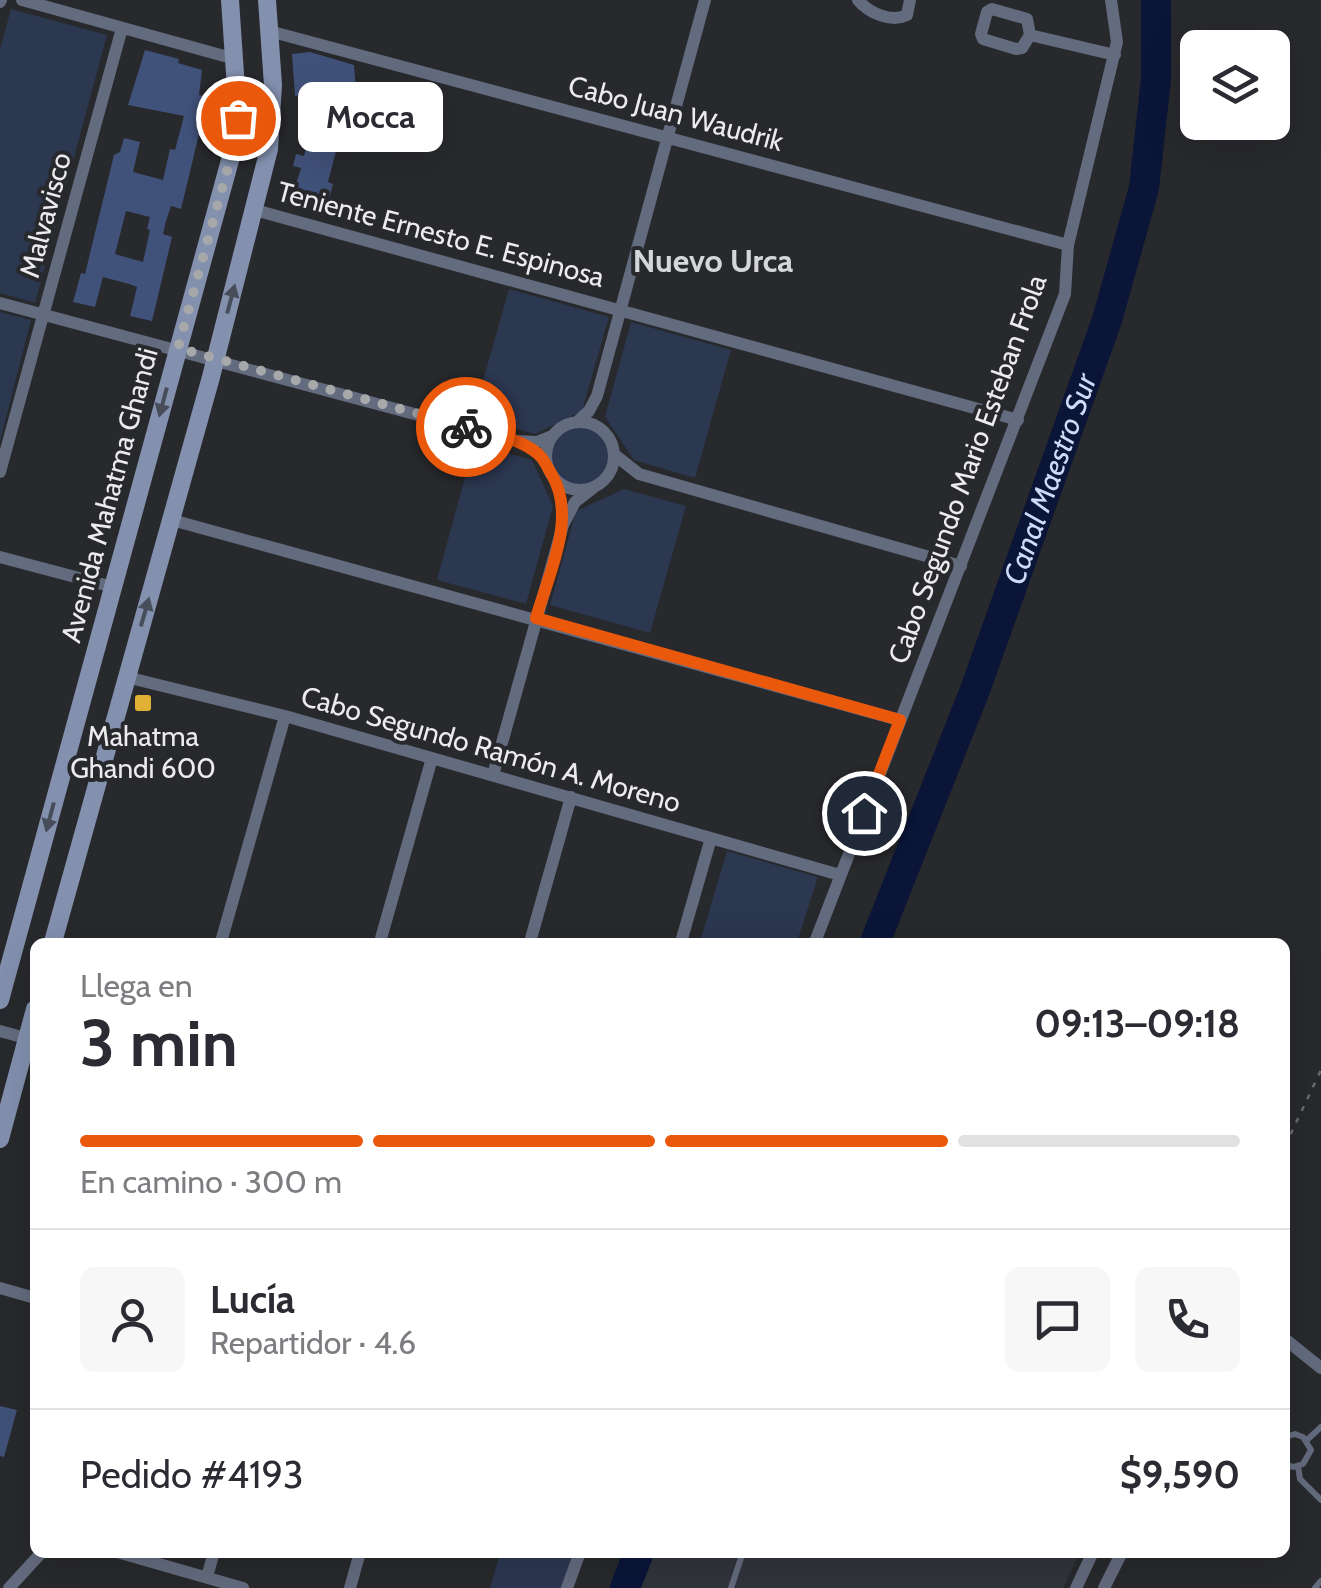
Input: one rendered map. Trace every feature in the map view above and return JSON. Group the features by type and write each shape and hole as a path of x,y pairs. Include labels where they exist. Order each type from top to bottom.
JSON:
{"main road":[{"name":"Avenida Mahatma Ghandi","path":"0,1000 237,132 230,0"},
{"path":"54,938 255,210 272,131 267,0"},
{"path":"0,1139 30,1042"}],"street":[{"path":"22,0 234,59"},
{"path":"577,422 597,396 705,0"},
{"path":"858,0 871,12 897,19 907,15 910,0"},
{"name":"Cabo Segundo Mario Esteban Frola","path":"816,938 1065,294 1068,245 1115,56 1112,0"},
{"name":"Malvavisco","path":"0,472 122,28"},
{"name":"Cabo Juan Waudrik","path":"269,31 1068,245"},
{"path":"1030,35 1115,56"},
{"name":"Teniente Ernesto E. Espinosa","path":"255,210 1018,420"},
{"path":"0,303 515,441 534,450 547,464 563,498 563,525"},
{"path":"493,775 563,525 574,502 611,471 615,455 598,416 597,396"},
{"path":"515,441 537,442 577,422 591,423 604,431"},
{"path":"547,464 546,450 552,436"},
{"path":"615,455 640,474 961,566"},
{"path":"555,479 572,489 640,474"},
{"path":"172,520 900,720"},
{"path":"0,557 112,587"},
{"name":"Cabo Segundo Ramón A. Moreno","path":"126,677 285,716 840,874"},
{"path":"222,938 285,716"},
{"path":"381,938 432,758"},
{"path":"531,938 571,797"},
{"path":"683,938 711,838"},
{"path":"0,1031 30,1039"},
{"path":"0,1288 30,1297"},
{"path":"1290,1343 1321,1368"},
{"path":"9,1588 36,1558"},
{"path":"139,1558 244,1588"},
{"path":"207,1578 212,1558"},
{"path":"350,1588 358,1558"},
{"path":"567,1588 578,1558"},
{"path":"1076,1588 1089,1558"},
{"path":"1104,1588 1119,1558"}],"lane":[{"path":"1306,1440 1321,1426"},
{"path":"1290,1436 1299,1435 1306,1440 1310,1456 1298,1466 1290,1465"},
{"path":"1298,1466 1300,1479 1321,1500"},
{"path":"731,1588 741,1558"},
{"path":"1315,1588 1321,1581"}],"path":[{"path":"1290,1135 1321,1070"}],"shaded area":[{"path":"11,9 107,35 35,303 0,293 0,49"},
{"path":"509,289 609,317 582,411 535,434 473,416"},
{"path":"0,312 31,320 0,441"},
{"path":"631,322 731,350 695,478 634,460 605,417"},
{"path":"580,422 593,424 603,432 611,442 611,468 603,478 593,486 580,488 567,486 557,478 549,468 547,455 549,442 557,432 567,424"},
{"path":"474,444 532,460 553,506 526,604 437,580"},
{"path":"624,489 686,506 650,633 550,605 576,511"},
{"path":"727,851 818,877 798,938 701,938"},
{"path":"499,1558 578,1558 567,1588 490,1588"},
{"path":"643,1558 1078,1558 1063,1588 632,1588"}],"building":[{"path":"145,50 202,70 200,108 205,109 181,209 171,206 166,221 163,234 172,237 152,321 130,316 137,287 103,277 95,307 73,302 81,273 85,274 114,155 120,152 124,138 140,142 133,172 163,180 170,149 175,150 184,116 128,105","holes":["126,211 150,217 143,262 115,254"]},
{"path":"310,52 354,65 356,92 341,93 345,132 341,132 328,182 333,184 327,207 300,200 302,193 294,191 301,168 293,166 296,154 304,156 309,137 304,95 295,96 292,54"},
{"path":"0,1406 17,1410 4,1457 0,1456"}],"waterway":[{"name":"Canal Maestro Sur","path":"877,938 975,690 1107,320 1144,188 1156,79 1156,0"},
{"name":"Canal Maestro Sur","path":"625,1588 637,1558"}],"way so far":[{"path":"238,118 235,142 178,348 466,427"}],"place":[{"name":"Mocca","path":"238,118"},
{"name":"Mahatma Ghandi 600","path":"143,703"}],"district":[{"name":"Nuevo Urca","path":"713,261"}],"route":[{"path":"466,427 534,450 560,488 563,525 536,618 900,720 864,813"}]}
